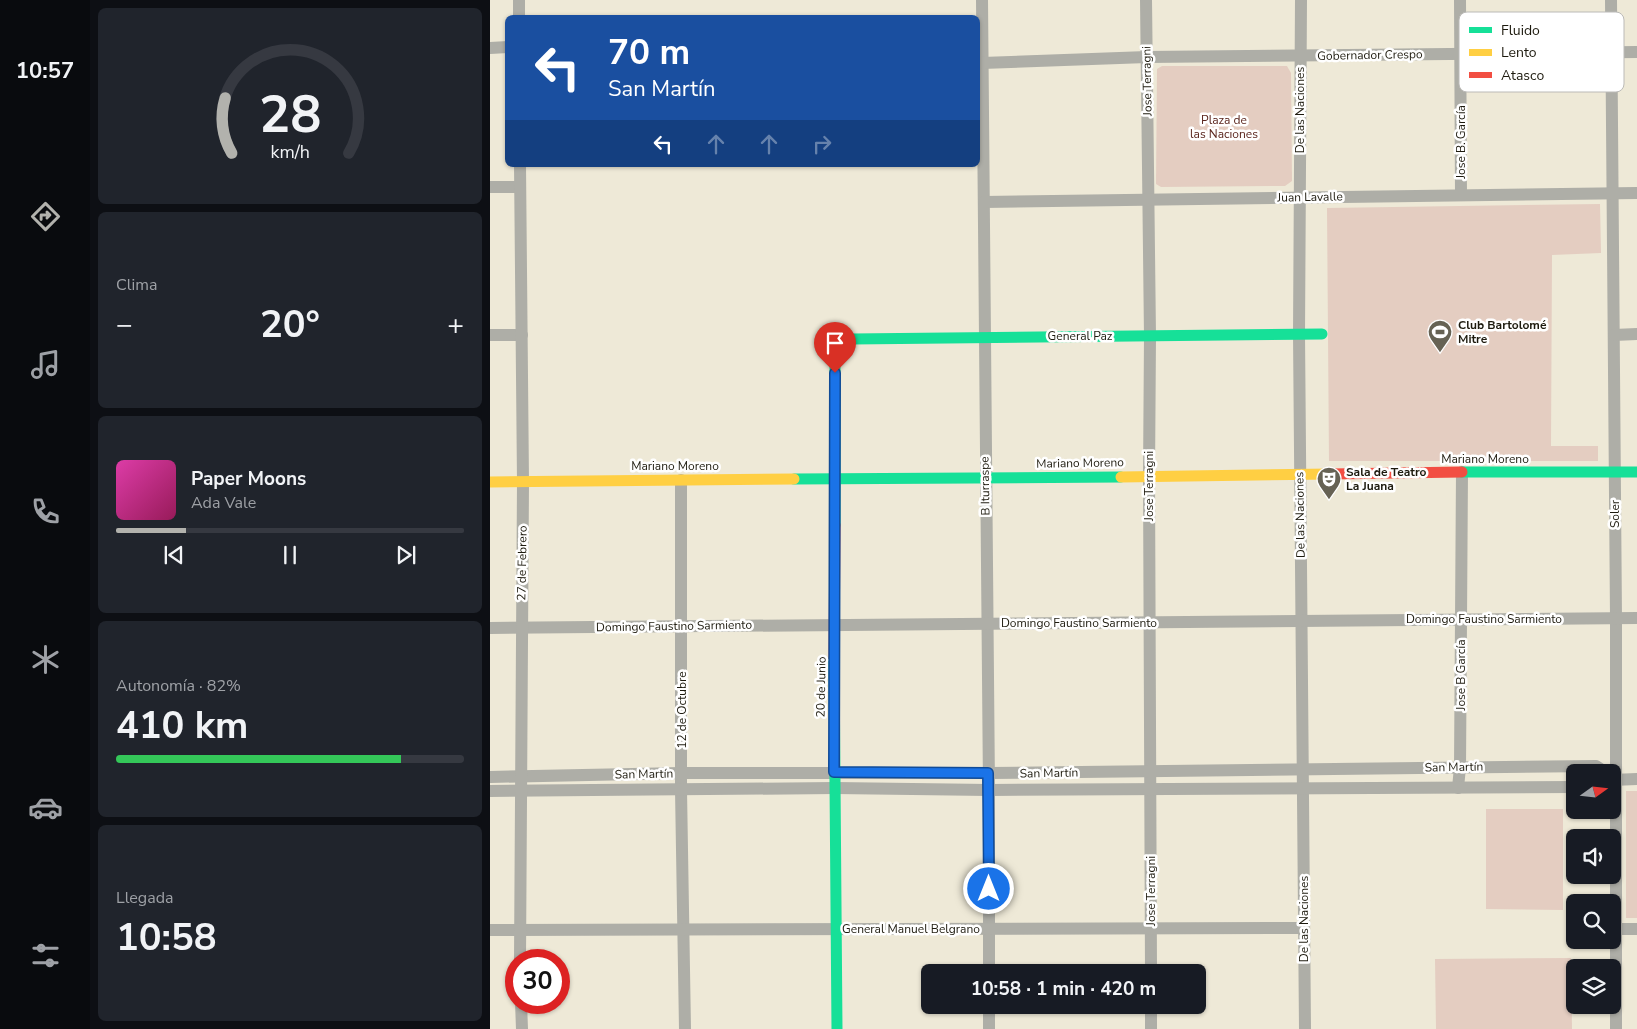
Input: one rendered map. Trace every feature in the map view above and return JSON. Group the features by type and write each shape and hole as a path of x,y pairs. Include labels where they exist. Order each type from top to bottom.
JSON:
{"street":[{"path":"519,0 519,15"},
{"name":"B Iturraspe","path":"982,0 989,964"},
{"name":"Jose Terragni","path":"1146,0 1150,336 1151,964"},
{"name":"De las Naciones","path":"1300,0 1299,334 1305,1029"},
{"path":"490,48 505,47"},
{"name":"Gobernador Crespo","path":"1624,52 1637,52"},
{"name":"Gobernador Crespo","path":"982,62 1459,54"},
{"name":"Jose B. García","path":"1461,92 1462,195"},
{"name":"Soler","path":"1611,92 1616,618 1611,764"},
{"name":"27 de Febrero","path":"520,167 523,482 520,949"},
{"path":"490,187 520,187"},
{"name":"Juan Lavalle","path":"984,202 1637,192"},
{"name":"General Paz","path":"840,346 852,339 1322,334"},
{"path":"1614,335 1637,334"},
{"path":"490,335 522,335"},
{"name":"20 de Junio","path":"837,1029 834,788 836,624 835,355 840,346"},
{"name":"Mariano Moreno","path":"490,482 1462,472 1637,472"},
{"name":"Jose B García","path":"1458,788 1460,767 1462,472"},
{"name":"12 de Octubre","path":"681,480 681,790 685,1029"},
{"name":"Domingo Faustino Sarmiento","path":"490,628 1637,618"},
{"name":"San Martín","path":"490,777 682,773 1150,772 1566,766"},
{"name":"San Martín","path":"1621,778 1637,779"},
{"name":"San Martín","path":"490,791 834,788 989,790 1566,787"},
{"name":"Soler","path":"1612,819 1614,894"},
{"name":"General Manuel Belgrano","path":"490,930 1304,928"},
{"path":"1621,930 1637,929"},
{"name":"Soler","path":"1615,949 1616,1029"},
{"path":"521,1014 522,1029"},
{"path":"989,1014 989,1029"},
{"path":"1151,1014 1151,1029"}],"green space":[{"name":"Plaza de las Naciones","path":"1162,66 1287,66 1291,73 1292,181 1285,186 1161,187 1156,184 1157,69"},
{"name":"Club Bartolomé Mitre","path":"1600,204 1601,253 1552,255 1551,446 1598,446 1598,461 1329,461 1327,208"},
{"path":"1626,791 1637,791 1637,918 1626,918"},
{"path":"1486,809 1563,809 1563,910 1486,909"},
{"path":"1571,958 1566,959 1566,1014 1572,1014 1572,1029 1436,1029 1435,959"}],"traffic: fast":[{"path":"835,525 835,355 840,346 852,339 1322,334"},
{"path":"1462,472 1637,472"},
{"path":"794,479 1121,477"},
{"path":"834,658 837,1029"}],"traffic: slow":[{"path":"1121,477 1331,474"},
{"path":"490,482 794,479"}],"traffic: jam":[{"path":"1331,474 1462,472"},
{"path":"834,658 835,525"}],"place":[{"name":"Club Bartolomé Mitre","path":"1440,353"},
{"name":"Sala de Teatro La Juana","path":"1329,500"}],"route":[{"path":"835,373 836,624 834,772 988,773 989,889"}]}
